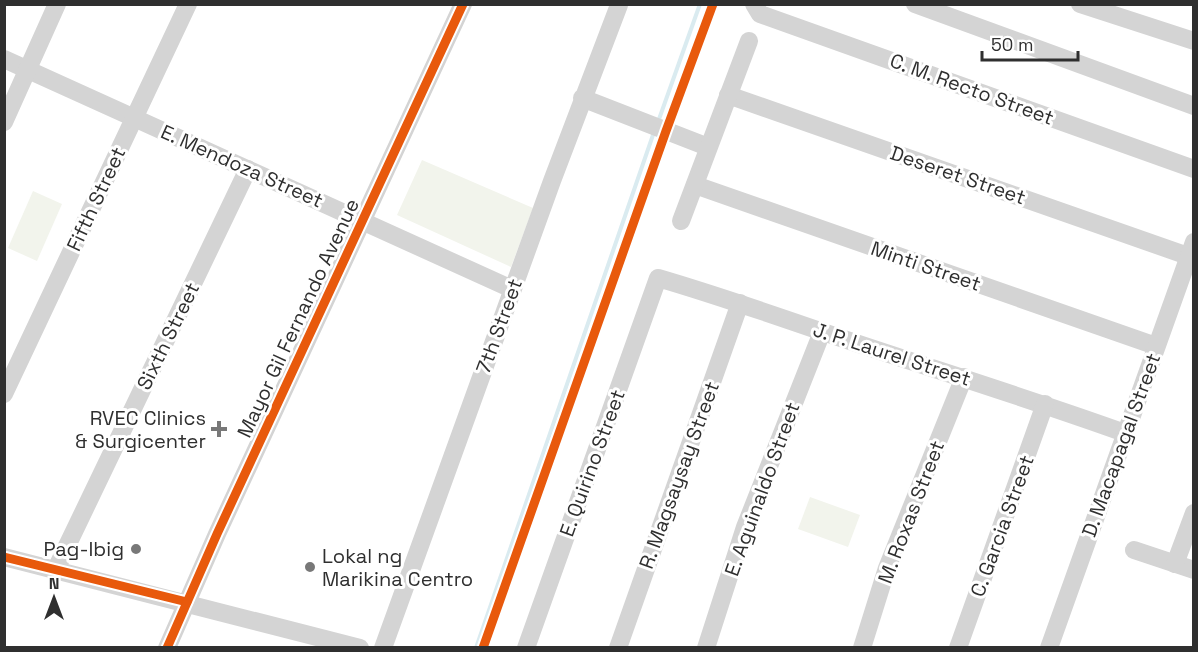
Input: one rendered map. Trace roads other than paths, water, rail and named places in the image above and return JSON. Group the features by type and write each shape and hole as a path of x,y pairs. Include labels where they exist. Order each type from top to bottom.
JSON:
{"street":[{"path":"4,122 57,4"},
{"name":"Fifth Street","path":"4,394 188,4"},
{"name":"Mayor Gil Fernando Avenue","path":"167,648 463,4"},
{"name":"C. M. Recto Street","path":"754,4 760,14 1194,169"},
{"path":"915,4 1194,106"},
{"path":"1080,4 1194,41"},
{"name":"7th Street","path":"383,648 582,98 619,5"},
{"path":"681,222 749,41"},
{"name":"E. Mendoza Street","path":"4,59 512,289"},
{"name":"Deseret Street","path":"728,95 1191,249"},
{"path":"582,98 708,147"},
{"name":"Sixth Street","path":"56,569 248,169"},
{"name":"Minti Street","path":"695,185 1156,346"},
{"name":"D. Macapagal Street","path":"1049,648 1191,249"},
{"name":"J. P. Laurel Street","path":"658,278 964,377 1125,433"},
{"name":"E. Quirino Street","path":"526,648 658,278"},
{"name":"R. Magsaysay Street","path":"618,648 740,303"},
{"name":"E. Aguinaldo Street","path":"706,648 745,527 822,332"},
{"name":"M. Roxas Street","path":"862,648 887,568 964,377"},
{"name":"C. Garcia Street","path":"958,648 1045,404"},
{"path":"1175,564 1194,513"},
{"path":"1134,550 1194,570"},
{"path":"4,557 360,648"}],"waterway":[{"path":"658,122 700,4"},
{"path":"476,648 654,132"}],"place":[{"name":"RVEC Clinics & Surgicenter","path":"219,429"},
{"name":"Pag-Ibig","path":"136,549"},
{"name":"Lokal ng Marikina Centro","path":"310,567"}]}
